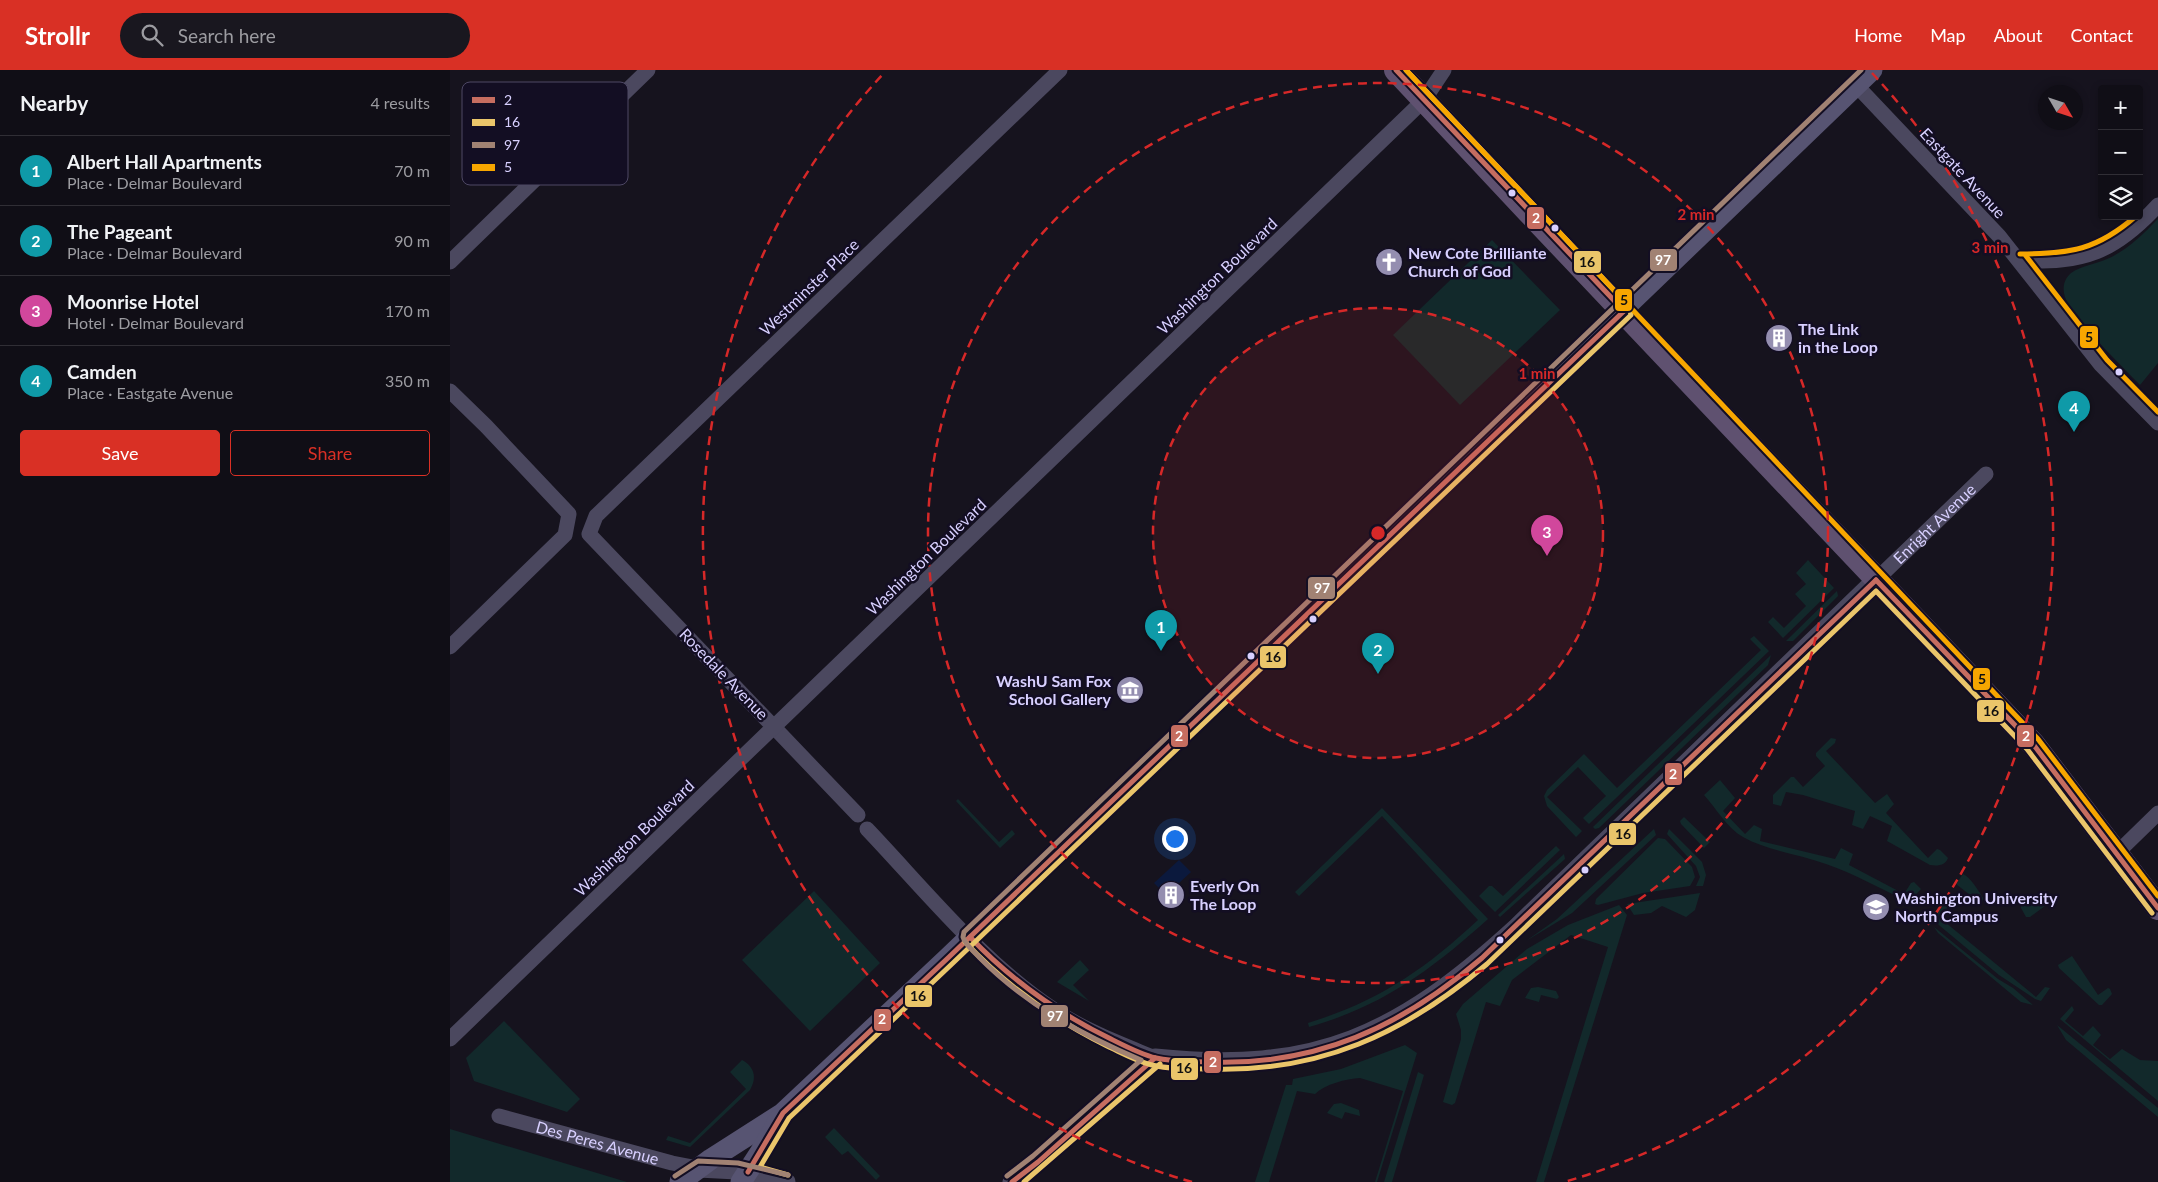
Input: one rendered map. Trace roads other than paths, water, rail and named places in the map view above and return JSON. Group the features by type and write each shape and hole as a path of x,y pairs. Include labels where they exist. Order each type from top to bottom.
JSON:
{"main road":[{"path":"1396,70 1876,580 2034,744 2158,908"},
{"path":"680,1182 698,1168 783,1113 970,937 1624,311 1872,70"},
{"path":"744,1177 783,1113"}],"street":[{"path":"628,89 648,70"},
{"name":"Westminster Place","path":"589,534 596,516 1060,70"},
{"name":"Washington Boulevard","path":"450,1039 1424,100 1444,70"},
{"name":"Eastgate Avenue","path":"1856,85 2020,261 2100,365 2158,423"},
{"path":"450,262 529,185"},
{"path":"2020,261 2064,260 2098,253 2115,244 2134,229 2158,205"},
{"path":"450,391 486,426 569,514 565,535 450,647"},
{"name":"Enright Avenue","path":"1155,1058 1212,1062 1248,1062 1309,1053 1369,1033 1422,1004 1474,966 1516,928 1986,474"},
{"name":"Rosedale Avenue","path":"589,534 858,815"},
{"path":"2116,854 2158,813"},
{"path":"867,830 1008,975 1057,1012 1090,1030 1155,1058 1038,1162 1012,1182"},
{"name":"Des Peres Avenue","path":"500,1116 672,1164 744,1177 786,1182"}],"water":[{"path":"1179,860 1191,872 1166,895 1154,883"}],"place":[{"name":"New Cote Brilliante Church of God","path":"1389,262"},
{"name":"The Link in the Loop","path":"1779,338"},
{"name":"Camden","path":"2074,432"},
{"name":"Moonrise Hotel","path":"1547,556"},
{"name":"Albert Hall Apartments","path":"1161,651"},
{"name":"The Pageant","path":"1378,674"},
{"name":"WashU Sam Fox School Gallery","path":"1130,690"},
{"name":"Everly On The Loop","path":"1171,895"},
{"name":"Washington University North Campus","path":"1876,907"}]}
